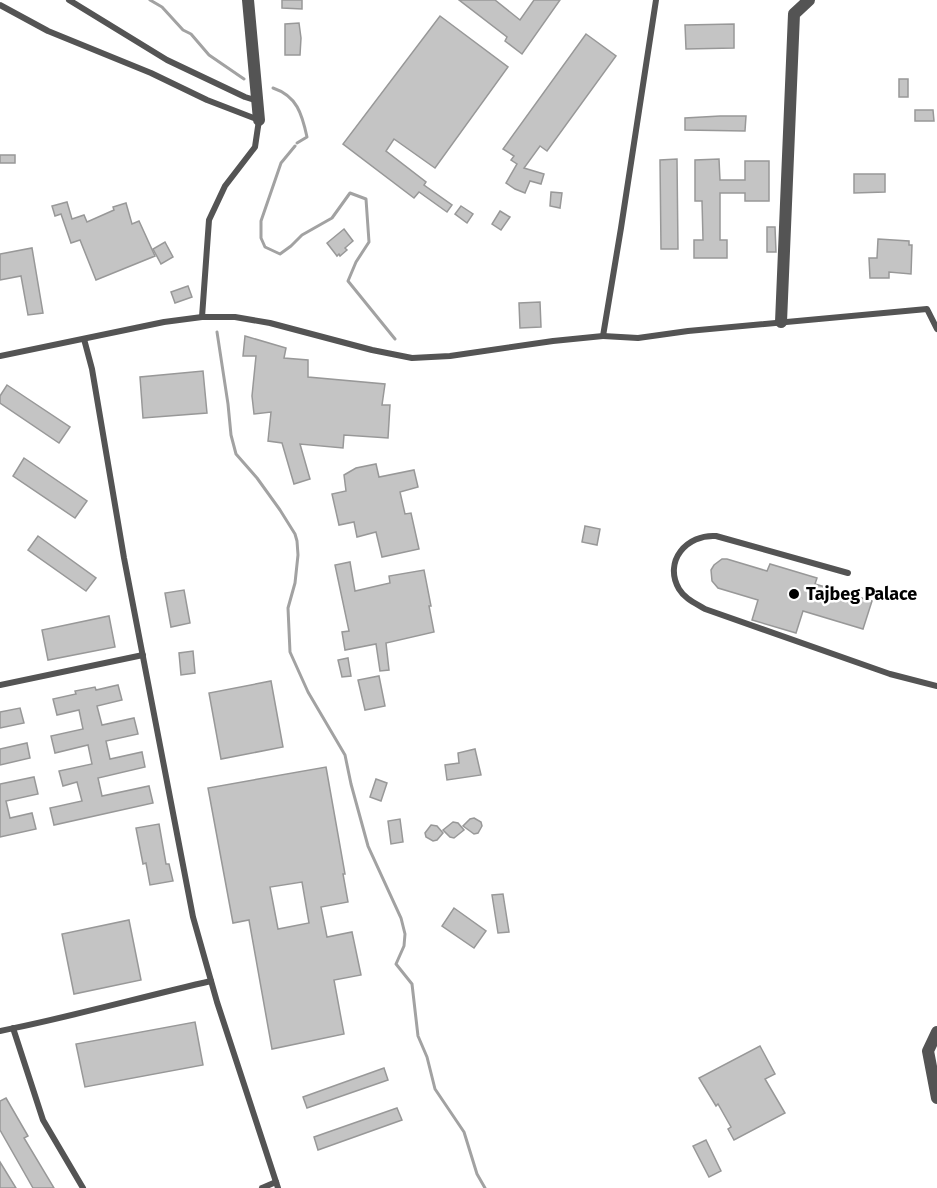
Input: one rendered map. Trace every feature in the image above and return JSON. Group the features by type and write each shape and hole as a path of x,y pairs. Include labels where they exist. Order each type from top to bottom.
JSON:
{"street":[{"path":"248,0 259,120"},
{"path":"781,322 794,14 809,0"},
{"path":"937,1032 928,1051 933,1057 937,1098"}],"lane":[{"path":"69,0 167,60 245,98 258,101"},
{"path":"603,336 656,0"},
{"path":"0,4 48,31 259,120 255,147 225,186 209,220 202,317"},
{"path":"0,356 164,322 202,317 235,317 270,322 372,350 412,358 450,356 603,336 649,337 927,309 937,329"},
{"path":"84,339 92,369 124,558 193,917 211,981 277,1185 262,1188"},
{"path":"848,573 708,535 693,539 686,544 677,557 674,573 683,595 705,609 908,680 937,686"},
{"path":"0,685 143,655"},
{"path":"0,1031 47,1022 134,998 211,981"},
{"path":"14,1028 44,1120 83,1188"}],"building":[{"path":"282,0 302,0 302,9 282,8"},
{"path":"459,0 495,0 520,20 534,0 560,0 522,54 505,41 507,37"},
{"path":"440,16 508,67 435,168 394,139 386,151 426,182 424,185 452,205 447,212 419,192 414,198 343,144"},
{"path":"299,23 300,55 285,55 285,24"},
{"path":"734,24 734,48 686,49 685,25"},
{"path":"586,34 616,56 547,151 540,146 524,168 544,174 541,184 530,181 525,193 515,189 506,183 517,164 511,160 514,156 503,149"},
{"path":"899,79 908,79 908,97 899,97"},
{"path":"915,110 933,110 934,121 915,121"},
{"path":"746,116 745,131 685,130 685,118"},
{"path":"0,155 15,155 15,163 0,163"},
{"path":"677,159 678,249 661,249 660,160"},
{"path":"719,159 720,180 745,180 745,161 769,161 769,201 745,201 745,193 720,193 720,240 727,240 727,258 694,258 694,240 703,240 702,201 695,201 695,160"},
{"path":"854,174 885,174 885,192 854,193"},
{"path":"551,192 562,193 560,208 550,206"},
{"path":"67,202 72,219 84,215 87,222 114,210 113,207 126,203 132,224 139,221 155,256 96,280 80,240 71,243 61,214 55,216 52,206"},
{"path":"461,206 473,214 467,223 455,214"},
{"path":"500,211 510,217 501,230 492,224"},
{"path":"767,227 775,227 776,252 767,252"},
{"path":"344,229 353,241 345,248 347,250 337,256 327,243"},
{"path":"878,239 909,241 909,245 912,245 911,274 889,272 889,278 870,278 869,258 877,258"},
{"path":"165,242 173,257 161,264 153,249"},
{"path":"32,248 43,313 28,315 21,276 0,280 0,254"},
{"path":"188,286 192,297 175,303 171,292"},
{"path":"540,302 541,327 520,328 519,303"},
{"path":"245,336 286,348 284,358 308,360 308,377 385,384 382,405 390,405 388,438 344,435 343,448 300,444 310,479 294,484 282,443 268,441 271,412 254,414 252,396 256,356 243,356"},
{"path":"203,371 207,413 143,418 140,377"},
{"path":"7,385 70,427 59,443 0,403 0,396"},
{"path":"24,458 87,501 75,518 13,476"},
{"path":"376,464 379,477 414,470 418,487 400,492 405,514 411,513 419,549 382,557 376,532 357,537 354,522 339,525 332,494 346,491 344,475 356,468"},
{"path":"585,526 600,529 597,545 582,542"},
{"path":"38,536 96,578 86,591 28,550"},
{"name":"Tajbeg Palace","path":"722,559 767,571 770,564 817,578 815,584 872,601 863,629 803,611 796,633 752,620 758,600 718,588 712,581 711,570"},
{"path":"350,562 355,591 390,583 389,576 424,570 434,632 386,643 389,670 380,671 376,644 345,650 342,632 349,631 335,565"},
{"path":"184,590 190,623 171,627 165,593"},
{"path":"109,616 115,647 48,660 42,630"},
{"path":"193,651 195,673 181,675 179,653"},
{"path":"348,658 351,676 342,677 338,660"},
{"path":"379,676 385,706 365,710 358,680"},
{"path":"271,681 283,747 221,759 209,693"},
{"path":"118,685 122,700 97,706 102,725 134,718 138,734 106,741 110,759 142,752 145,767 98,778 102,796 149,786 153,803 54,825 50,808 82,801 77,782 63,786 59,771 92,764 88,745 55,753 51,736 83,729 79,710 57,715 53,699 76,694 75,691 95,687 96,690"},
{"path":"20,708 24,723 0,728 0,712"},
{"path":"27,743 30,758 0,765 0,749"},
{"path":"475,749 481,775 447,780 445,765 459,763 458,753"},
{"path":"326,767 348,902 321,907 327,937 352,932 361,975 334,980 344,1034 272,1049 249,920 233,923 208,788","holes":["302,882 309,923 278,929 270,887"]},
{"path":"34,777 38,794 6,801 10,818 32,813 36,829 0,837 0,784"},
{"path":"376,779 387,783 381,801 370,797"},
{"path":"474,818 481,822 482,826 478,833 474,834 463,826"},
{"path":"400,819 403,842 391,844 388,821"},
{"path":"453,822 458,823 464,830 454,838 443,830"},
{"path":"159,824 166,864 169,864 173,881 150,885 136,828"},
{"path":"431,825 437,826 443,833 437,840 433,841 426,837 425,833"},
{"path":"503,894 509,932 498,933 492,895"},
{"path":"454,908 486,931 474,948 442,926"},
{"path":"129,920 141,980 74,994 62,934"},
{"path":"195,1022 203,1065 85,1087 76,1044"},
{"path":"760,1046 775,1074 765,1079 785,1113 734,1140 728,1129 731,1127 699,1078"},
{"path":"384,1068 388,1080 307,1108 303,1097"},
{"path":"6,1098 28,1136 24,1138 54,1188 33,1188 0,1130 0,1101"},
{"path":"397,1108 402,1120 318,1150 314,1137"},
{"path":"706,1140 721,1171 709,1177 693,1146"},
{"path":"0,1162 16,1188 0,1188"}],"waterway":[{"path":"150,0 162,7 183,30 191,34 209,55 244,79"},
{"path":"273,88 288,96 300,113 307,137 297,143"},
{"path":"295,146 281,163 261,221 261,238 265,247 280,254 302,235 332,218 350,193 366,199 369,242 356,262 348,281 395,339"},
{"path":"217,332 231,435 236,454 280,510 297,541 295,583 288,608 290,652 308,692 345,755 368,846 401,918 405,934 404,946 396,964 412,984 418,1036 427,1057 435,1089 464,1132 477,1174 485,1188"}],"place":[{"name":"Tajbeg Palace","path":"794,594"}]}
